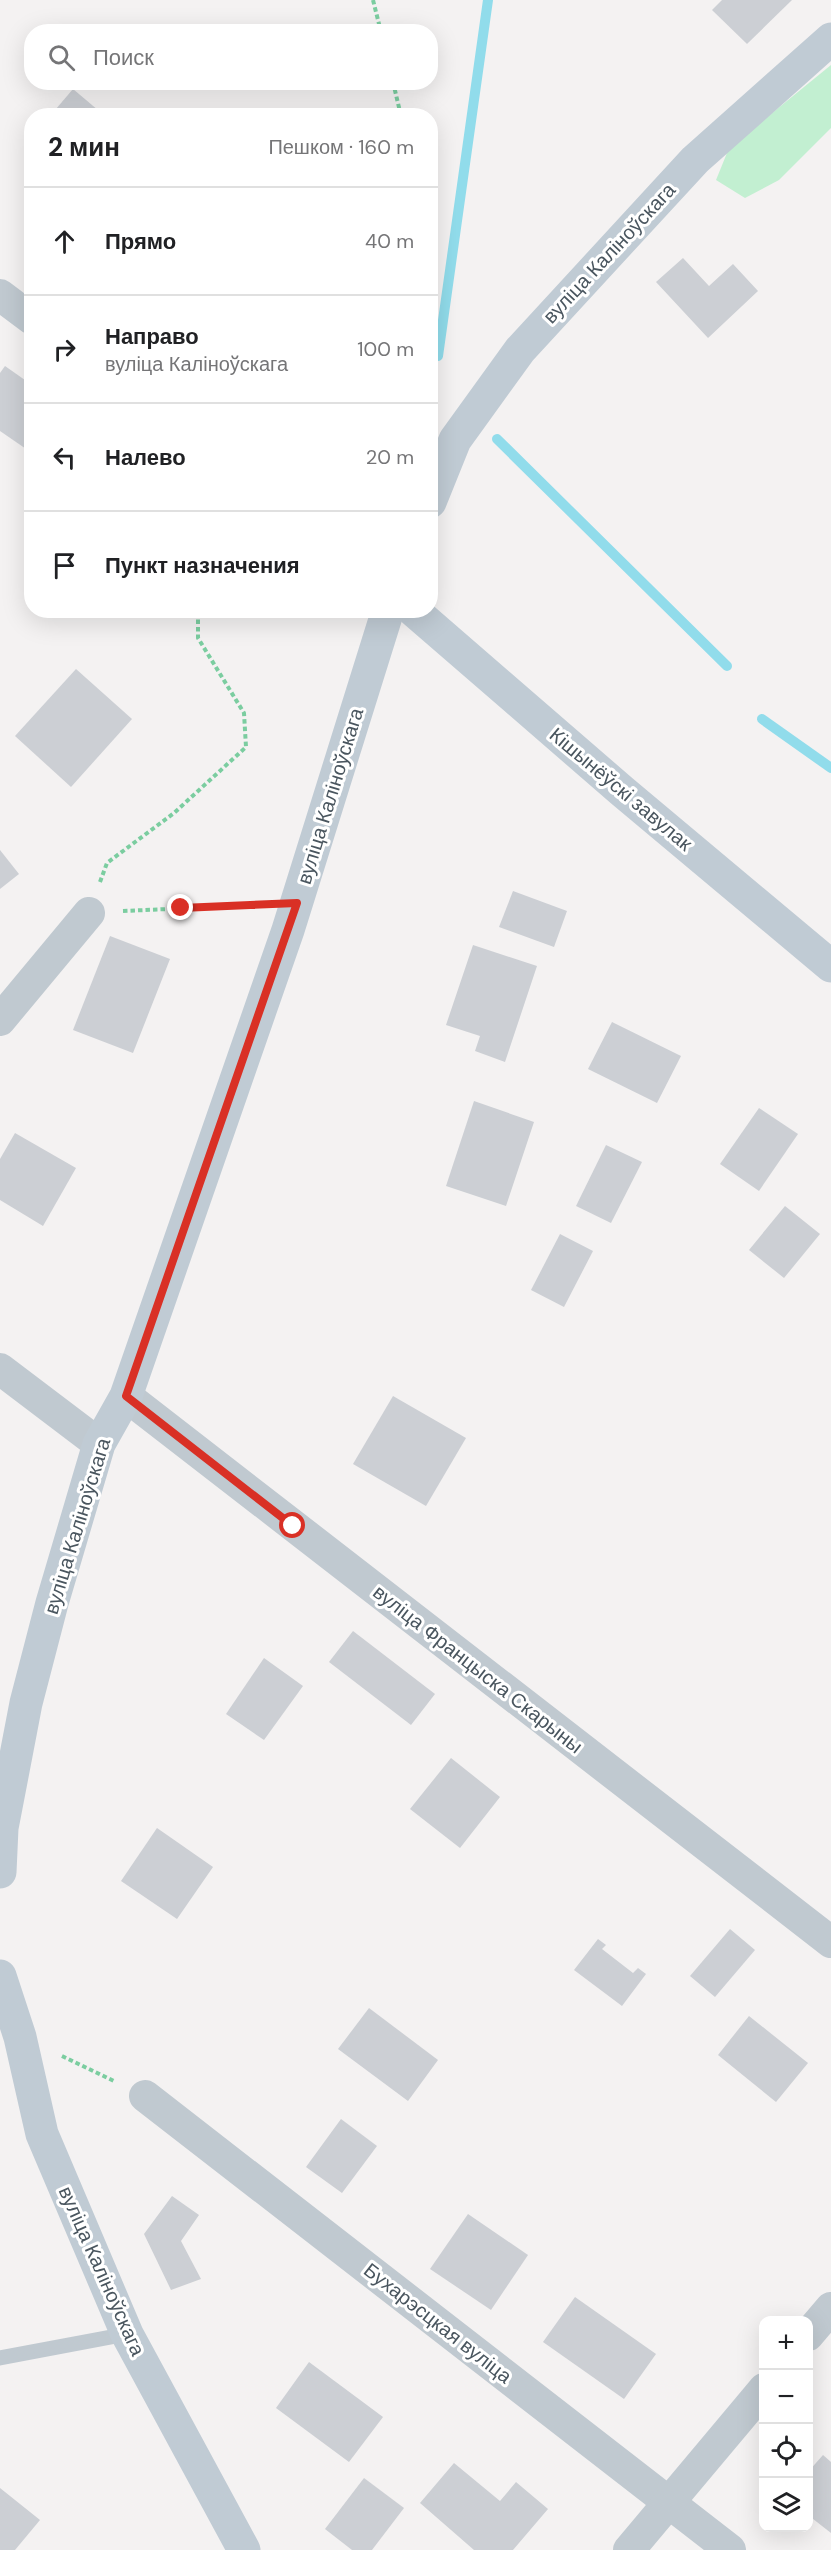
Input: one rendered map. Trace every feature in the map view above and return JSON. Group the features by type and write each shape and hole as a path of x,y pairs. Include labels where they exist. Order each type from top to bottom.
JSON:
{"main road":[{"name":"вуліца Каліноўскага","path":"438,482 455,440 520,350 695,160 831,39"},
{"name":"вуліца Каліноўскага","path":"0,1872 2,1828 26,1703 52,1603 99,1444 126,1396 297,903 386,618"},
{"name":"Кішынёўскі завулак","path":"422,618 622,791 831,966"},
{"name":"вуліца Каліноўскага","path":"0,1976 20,2037 42,2134 127,2334 244,2550"}],"street":[{"path":"0,296 24,313"},
{"path":"0,1020 88,913"},
{"path":"0,1369 99,1444"},
{"name":"вуліца Францыска Скарыны","path":"126,1396 831,1942"},
{"name":"Бухарэсцкая вуліца","path":"145,2096 730,2550"},
{"path":"813,2329 831,2308"},
{"path":"629,2550 759,2395"}],"lane":[{"path":"0,2358 127,2334"}],"path":[{"path":"373,0 379,24"},
{"path":"395,90 399,108"},
{"path":"198,618 198,638 244,713 246,747 174,813 107,863 88,913 297,903"},
{"path":"20,2037 145,2096"}],"green space":[{"path":"831,65 831,128 779,180 745,198 716,180 729,148"}],"building":[{"path":"722,0 792,0 747,44 712,10"},
{"path":"74,90 96,108 57,108"},
{"path":"683,258 709,286 733,264 758,291 708,338 656,282"},
{"path":"5,366 24,379 24,448 0,431 0,373"},
{"path":"76,669 132,719 71,787 15,736"},
{"path":"0,850 19,874 0,889"},
{"path":"513,891 567,911 554,947 499,927"},
{"path":"110,936 170,959 133,1053 73,1030"},
{"path":"473,945 537,966 505,1062 475,1051 480,1036 446,1025"},
{"path":"612,1022 681,1056 657,1103 588,1069"},
{"path":"474,1101 534,1122 506,1206 446,1186"},
{"path":"759,1108 798,1134 759,1191 720,1164"},
{"path":"15,1133 76,1168 43,1226 0,1200 0,1159"},
{"path":"606,1145 642,1162 611,1223 576,1206"},
{"path":"785,1206 820,1234 784,1278 749,1250"},
{"path":"560,1234 593,1251 564,1307 531,1290"},
{"path":"393,1396 466,1438 426,1506 353,1464"},
{"path":"353,1631 435,1694 411,1725 329,1662"},
{"path":"264,1658 303,1686 264,1740 226,1714"},
{"path":"451,1758 500,1797 460,1848 410,1809"},
{"path":"157,1828 213,1867 177,1919 121,1881"},
{"path":"730,1929 755,1950 715,1997 690,1976"},
{"path":"598,1939 606,1945 602,1949 633,1973 638,1968 646,1974 622,2006 574,1970"},
{"path":"369,2008 438,2060 408,2101 338,2049"},
{"path":"749,2016 808,2063 776,2102 718,2055"},
{"path":"341,2119 377,2146 342,2193 306,2167"},
{"path":"172,2196 199,2215 181,2241 201,2279 171,2290 144,2234"},
{"path":"468,2214 528,2255 491,2310 430,2269"},
{"path":"575,2297 656,2354 624,2399 543,2342"},
{"path":"309,2362 383,2417 349,2462 276,2408"},
{"path":"823,2455 831,2462 831,2533 813,2519 813,2466"},
{"path":"454,2463 500,2501 516,2482 548,2509 513,2550 474,2550 420,2503"},
{"path":"364,2478 404,2508 372,2550 352,2550 325,2529"},
{"path":"0,2488 40,2520 15,2550 0,2550"}],"waterway":[{"path":"438,356 488,0"},
{"path":"497,439 727,666"},
{"path":"762,719 831,768"}],"route":[{"path":"181,908 297,903 126,1396 293,1526"}]}
